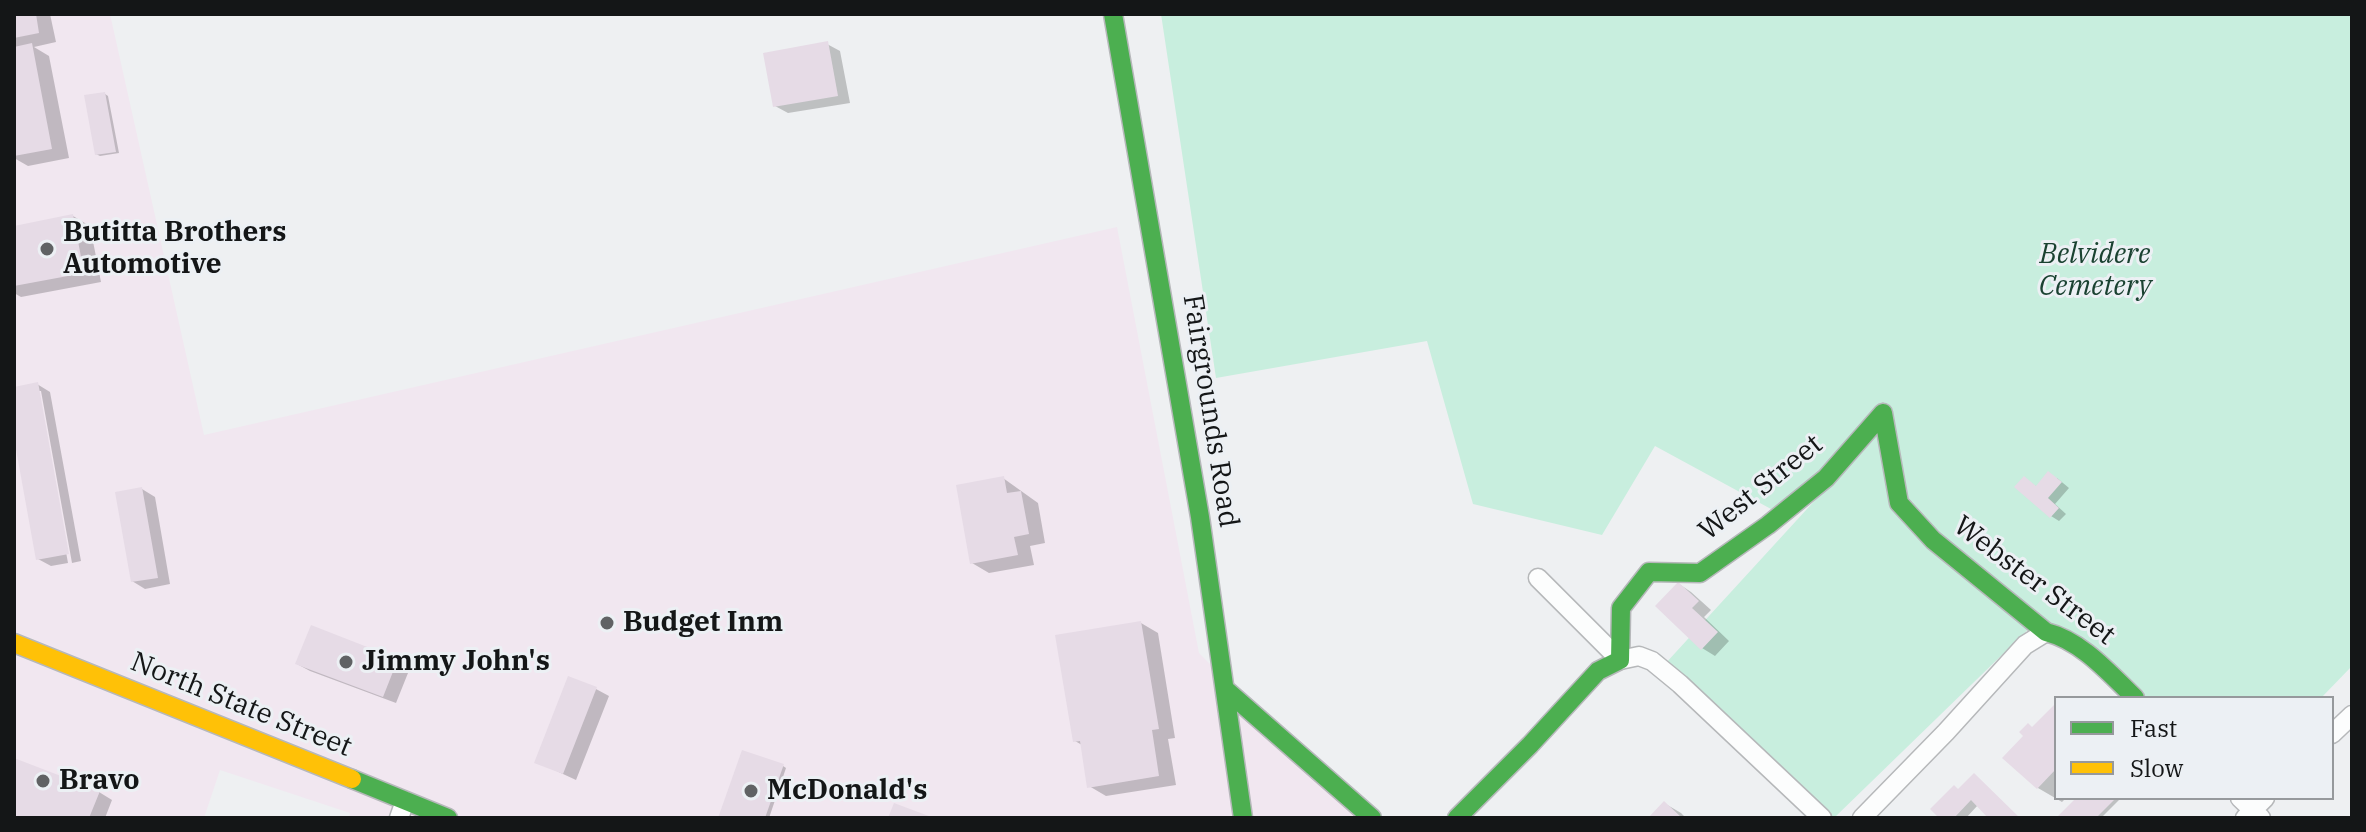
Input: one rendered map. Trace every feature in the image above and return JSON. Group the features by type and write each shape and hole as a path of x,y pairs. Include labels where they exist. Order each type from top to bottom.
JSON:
{"main road":[{"name":"Fairgrounds Road","path":"1113,14 1199,508 1243,818"},
{"name":"Webster Street","path":"1883,413 1899,503 1933,540 2046,632 2065,638 2133,696"},
{"name":"West Street","path":"1620,660 1621,608 1649,572 1700,573 1768,525 1826,478 1883,413"},
{"name":"North State Street","path":"14,643 402,810 448,818"},
{"path":"1457,818 1598,671 1620,660"},
{"path":"1225,689 1372,818"}],"street":[{"path":"1538,578 1620,660 1639,656 1652,661 1680,684 1822,818"},
{"path":"1862,818 2025,645 2046,632"},
{"path":"2334,732 2352,715"}],"shaded area":[{"path":"14,14 110,14 204,435 1117,227 1199,653 1363,818 349,818 350,813 220,770 204,818 14,818"}],"green space":[{"name":"Belvidere Cemetery","path":"1161,14 2352,14 2352,666 2323,696 2144,696 2040,618 1834,818 1828,818 1665,664 1883,426 1771,509 1655,446 1602,535 1473,504 1427,341 1216,378"}],"building":[{"path":"14,14 36,14 39,33 14,38"},
{"path":"828,41 838,96 773,107 763,53"},
{"path":"32,43 52,149 14,156 14,47"},
{"path":"105,92 116,152 95,155 84,95"},
{"name":"Butitta Brothers Automotive","path":"73,214 84,273 14,286 14,226"},
{"path":"38,382 69,554 36,560 14,438 14,387"},
{"path":"2048,471 2062,482 2048,498 2059,508 2050,518 2014,487 2024,476 2036,486"},
{"path":"1004,476 1007,493 1021,491 1029,534 1014,537 1018,555 970,564 956,485"},
{"path":"142,487 158,578 131,582 115,492"},
{"path":"1678,582 1699,601 1692,608 1718,632 1701,650 1655,606"},
{"path":"1141,621 1159,729 1152,730 1159,776 1087,788 1080,741 1073,742 1055,635"},
{"name":"Jimmy John's","path":"311,625 398,659 383,697 295,664"},
{"path":"568,676 597,687 563,774 534,763"},
{"path":"2054,705 2054,771 2037,789 2002,758 2023,736 2019,732 2028,723 2032,727"},
{"name":"McDonald's","path":"742,750 784,764 765,818 718,818"},
{"path":"14,758 100,791 89,818 14,818"},
{"path":"1974,773 2020,818 1988,818 1971,800 1954,818 1939,818 1930,809 1954,785 1958,789"},
{"path":"2074,800 2114,800 2096,818 2056,818"},
{"path":"1664,801 1682,818 1648,818"},
{"path":"894,803 934,818 888,818"}],"traffic: fast":[{"path":"1113,14 1200,517 1243,818"},
{"path":"1883,413 1899,503 1933,540 2046,632 2083,650 2133,696"},
{"path":"1457,818 1598,671 1620,660 1621,608 1649,572 1700,573 1768,525 1826,478 1883,413"},
{"path":"1225,689 1372,818"},
{"path":"352,779 448,818"}],"traffic: slow":[{"path":"14,643 352,779"}],"place":[{"name":"Butitta Brothers Automotive","path":"47,249"},
{"name":"Budget Inm","path":"607,623"},
{"name":"Jimmy John's","path":"346,662"},
{"name":"Bravo","path":"43,781"},
{"name":"McDonald's","path":"751,791"}]}
